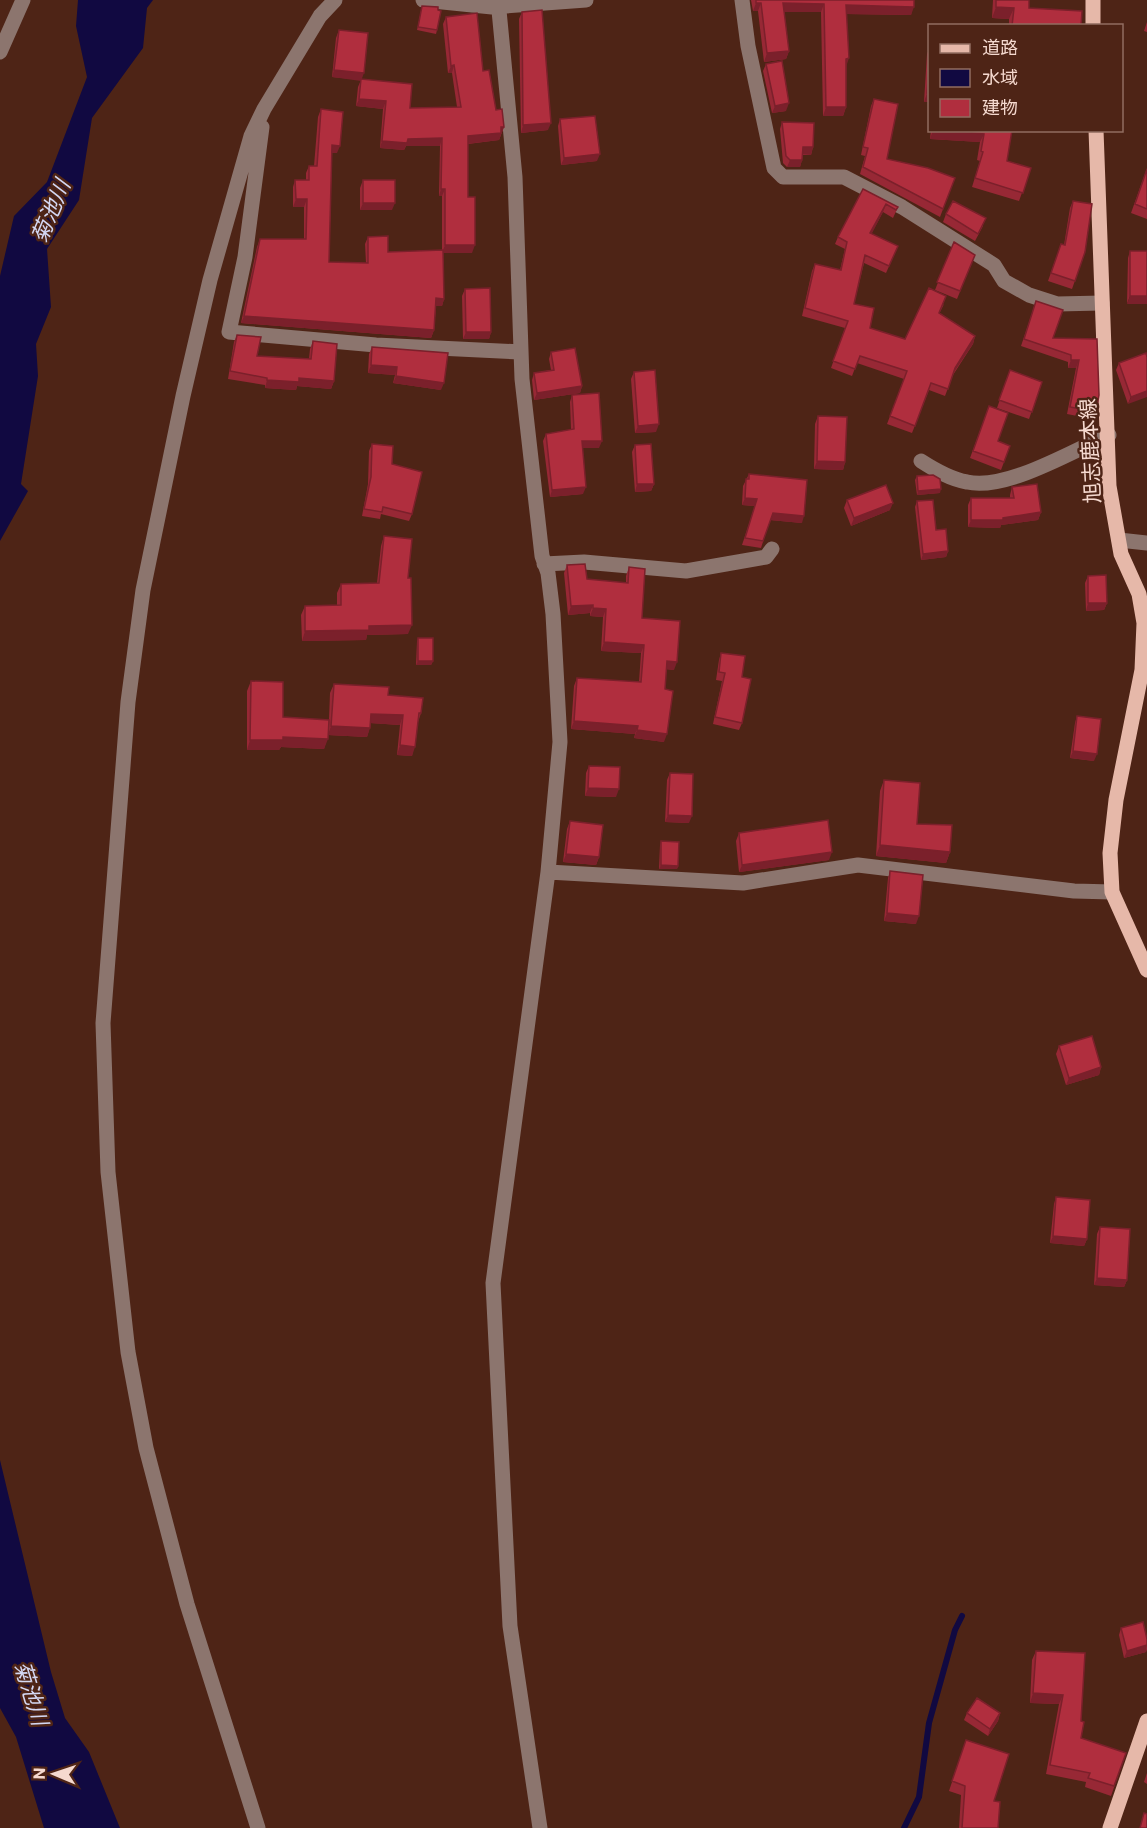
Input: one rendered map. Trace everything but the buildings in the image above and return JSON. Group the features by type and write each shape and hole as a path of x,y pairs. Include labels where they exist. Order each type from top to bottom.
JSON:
{"main road":[{"path":"1093,0 1093,24"},
{"name":"旭志鹿本線","path":"1096,132 1109,435 1109,486 1121,554 1139,594 1144,623 1142,670 1116,800 1110,853 1112,892 1147,970"},
{"path":"1110,1828 1147,1721"}],"street":[{"path":"0,52 23,0"},
{"path":"258,1828 187,1604 144,1437 128,1352 108,1172 103,1023 117,813 128,702 143,590 162,490 210,280 251,136 264,109 320,16 335,0"},
{"path":"423,0 455,6 586,0"},
{"path":"742,0 748,46 774,168 783,177 844,177 902,207 994,265 1005,281 1029,295 1058,304 1102,303"},
{"path":"499,3 515,189 521,352 528,440 553,614 560,742 548,872 493,1283 510,1626 540,1828"},
{"path":"264,109 245,257 229,332 376,345 521,352"},
{"path":"921,461 947,476 967,483 999,483 1109,435"},
{"path":"1119,540 1147,543"},
{"path":"544,564 584,562 686,571 766,557 772,549"},
{"path":"548,872 743,883 858,865 1074,891 1112,892"}],"water":[{"name":"菊池川","path":"78,0 153,0 147,8 143,48 92,118 79,200 47,249 51,307 36,344 38,376 21,484 28,491 0,541 0,276 14,216 47,182 87,77 76,26"},
{"name":"菊池川","path":"0,1460 51,1672 65,1718 89,1752 120,1828 44,1828 16,1737 0,1708"}],"waterway":[{"path":"904,1828 919,1797 929,1723 955,1630 962,1616"}]}
